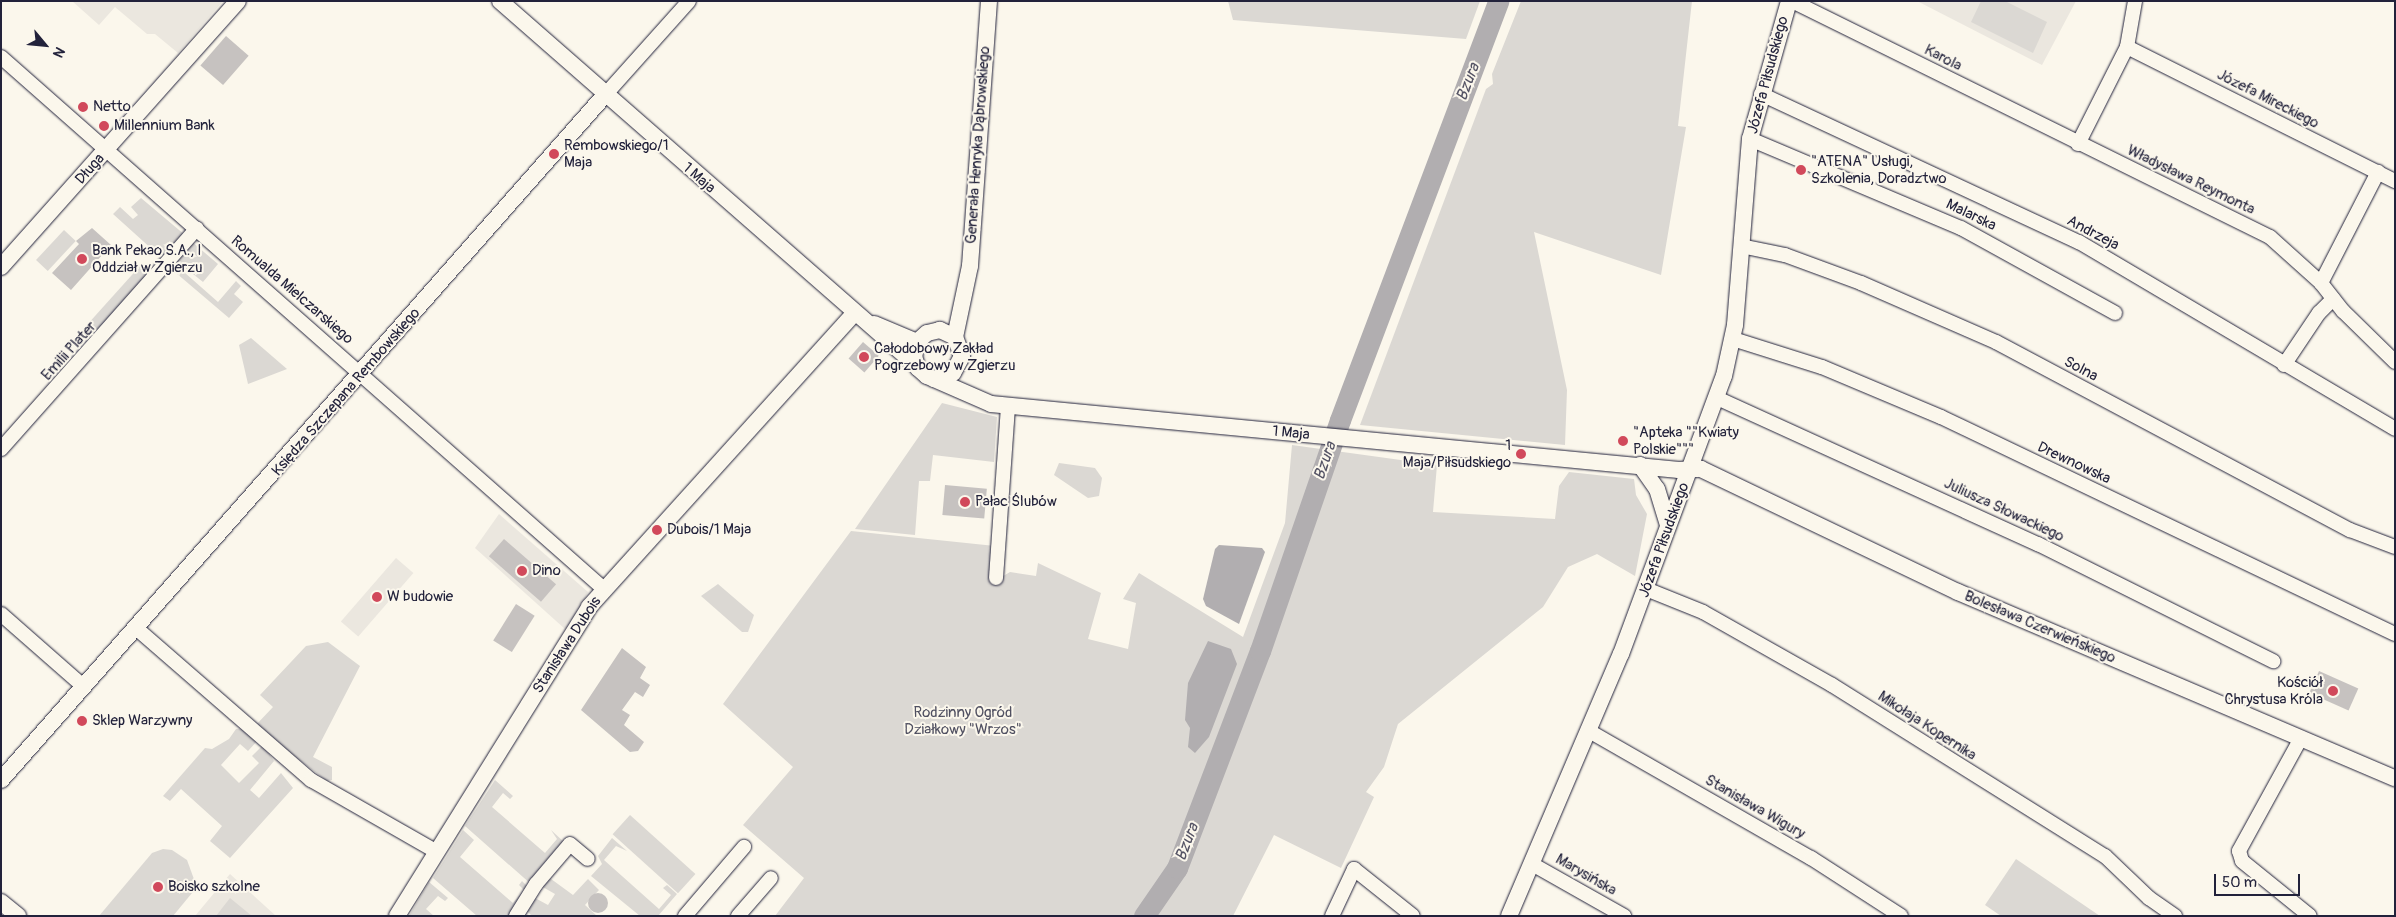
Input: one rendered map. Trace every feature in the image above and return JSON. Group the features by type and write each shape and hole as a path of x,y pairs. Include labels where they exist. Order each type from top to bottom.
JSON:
{"street":[{"name":"Długa","path":"1,267 238,1"},
{"name":"1 Maja","path":"500,1 854,314 916,365"},
{"name":"Księdza Szczepana Rembowskiego","path":"1,780 362,374 689,1"},
{"name":"Generała Henryka Dąbrowskiego","path":"951,335 966,289 989,1"},
{"name":"Józefa Piłsudskiego","path":"1509,916 1589,731 1646,589 1717,398 1733,339 1750,139 1760,94 1790,1"},
{"name":"Karola","path":"1790,1 2078,144"},
{"path":"2078,144 2127,46 2135,1"},
{"name":"Józefa Mireckiego","path":"2127,46 2395,180"},
{"name":"Romualda Mielczarskiego","path":"1,57 604,589"},
{"name":"Andrzeja","path":"1760,94 2079,242 2395,430"},
{"name":"Malarska","path":"1750,139 1961,228 2115,313"},
{"name":"Władysława Reymonta","path":"2078,144 2264,233 2322,283 2333,299 2395,362"},
{"path":"2322,283 2378,172"},
{"name":"Emilii Plater","path":"1,449 197,228"},
{"name":"Solna","path":"1742,246 1785,255 1861,283 1996,342 2350,530 2395,547"},
{"path":"2284,365 2333,299"},
{"name":"1 Maja","path":"854,314 917,342"},
{"name":"Stanisława Dubois","path":"397,916 604,589 854,314"},
{"path":"927,333 951,335 962,356 954,373 934,379 916,365 917,342 927,333"},
{"name":"Drewnowska","path":"1733,339 1822,367 1941,416 2395,634"},
{"path":"954,373 983,401"},
{"name":"1 Maja","path":"934,379 983,401 1008,406 1690,470"},
{"name":"Juliusza Słowackiego","path":"1717,398 2038,544 2273,661"},
{"path":"996,578 1008,406"},
{"path":"1640,465 1657,488 1668,526"},
{"name":"Bolesława Czerwieńskiego","path":"1690,470 1715,474 1958,592 2395,778"},
{"name":"Mikołaja Kopernika","path":"1646,589 1703,612 1832,685 2105,856 2149,898 2175,916"},
{"path":"1,614 84,686"},
{"path":"136,628 311,780 437,852"},
{"name":"Stanisława Wigury","path":"1589,731 1811,858 1901,916"},
{"path":"2301,738 2239,851 2242,861 2310,916"},
{"path":"516,916 536,884 570,844 588,859"},
{"path":"685,916 744,847"},
{"name":"Marysińska","path":"1532,864 1624,916"},
{"path":"1332,916 1354,869 1413,916"},
{"path":"738,916 771,878"},
{"path":"1,902 18,916"}],"shaded area":[{"path":"72,1 223,1 178,53 155,34 147,34 115,7 99,25"},
{"path":"1917,1 2076,1 2042,65"},
{"path":"499,514 588,592 569,628 565,629 475,548"},
{"path":"1219,545 1262,548 1265,552 1239,624 1206,606 1203,599 1215,549"},
{"name":"W budowie","path":"396,558 413,573 358,636 341,621"},
{"path":"1208,641 1231,649 1237,664 1209,737 1195,753 1188,747 1190,728 1185,720 1188,683"},
{"path":"230,874 276,916 195,916"}],"green space":[{"path":"1228,1 1480,1 1466,39 1233,20"},
{"path":"1521,1 1692,1 1678,126 1686,127 1661,275 1534,232 1567,390 1565,445 1360,425 1486,89 1493,84 1492,74"},
{"path":"1981,1 2005,1 2047,22 2033,53 1971,22"},
{"path":"141,198 185,235 164,260 113,214 120,207 133,219 138,215 131,207"},
{"path":"64,230 76,241 48,271 36,260"},
{"path":"191,241 218,264 203,282 178,262 176,265 218,302 236,281 241,286 234,294 243,302 229,318 169,267"},
{"path":"140,266 150,275 95,335 86,326"},
{"path":"251,338 287,369 248,384 239,345"},
{"path":"942,403 997,417 994,462 933,455 930,481 919,481 915,535 855,529"},
{"name":"Rodzinny Ogród Działkowy \"Wrzos\"","path":"1292,445 1437,465 1433,512 1555,519 1559,486 1569,472 1634,479 1636,495 1647,514 1635,576 1597,554 1568,567 1543,607 1398,724 1384,767 1366,792 1374,797 1341,868 1274,835 1233,916 775,916 804,878 743,825 793,767 723,704 851,531 995,546 1000,578 1010,572 1036,576 1038,563 1101,593 1088,639 1128,649 1136,603 1123,599 1139,573 1243,637 1285,523"},
{"path":"1059,463 1095,468 1102,478 1099,496 1088,498 1054,475"},
{"path":"718,584 754,615 748,632 742,632 701,596"},
{"path":"328,642 360,666 313,757 332,767 332,780 327,781 255,726 273,707 260,695 306,646"},
{"path":"244,728 258,740 248,751 240,744 221,765 239,783 259,763 252,756 263,745 274,761 250,790 259,798 281,773 293,788 230,858 210,841 222,826 181,789 170,801 163,796 205,748 212,749 229,739 236,729"},
{"path":"495,780 513,796 510,799 503,793 492,807 545,853 557,839 551,830 564,842 532,885 465,826"},
{"path":"630,815 695,874 678,893 613,834"},
{"path":"463,830 474,840 460,857 513,903 524,890 519,885 522,881 530,889 513,916 477,916 433,878"},
{"path":"612,838 627,851 616,846 604,860 659,909 671,895 663,888 667,885 677,894 658,916 640,916 591,876 602,864 598,856"},
{"name":"Boisko szkolne","path":"163,849 172,850 187,860 195,882 192,893 173,916 99,916 152,853"},
{"path":"2016,859 2100,916 2001,916 1985,905"},
{"path":"547,876 573,895 588,879 599,890 585,905 597,916 532,916 523,907 535,898 548,905 555,894 541,886"},
{"path":"429,882 448,898 445,901 438,896 426,909 434,916 409,916"},
{"path":"230,898 252,916 216,916"}],"building":[{"path":"226,36 249,56 223,85 200,65"},
{"name":"Bank Pekao S.A., I Oddział w Zgierzu","path":"92,228 111,245 71,290 52,273 79,244 76,241"},
{"name":"Całodobowy Zakład Pogrzebowy w Zgierzu","path":"863,342 879,356 864,372 849,359"},
{"name":"Pałac Ślubów","path":"945,485 987,489 984,519 942,515"},
{"name":"Dino","path":"504,539 556,584 541,602 489,556"},
{"path":"516,604 535,616 512,652 493,640"},
{"path":"622,648 646,667 640,678 650,685 643,697 635,692 622,710 630,715 624,725 644,742 638,751 630,752 581,710"},
{"name":"Kościół Chrystusa Króla","path":"2319,671 2358,688 2349,710 2309,693"},
{"path":"594,893 602,893 608,899 608,907 602,913 594,913 588,907 588,899"}],"waterway":[{"name":"Bzura","path":"1144,916 1177,868 1260,651 1340,420 1498,1"}],"place":[{"name":"Netto","path":"83,107"},
{"name":"Millennium Bank","path":"104,126"},
{"name":"Rembowskiego/1 Maja","path":"554,154"},
{"name":"\"ATENA\" Usługi, Szkolenia, Doradztwo","path":"1801,170"},
{"name":"Bank Pekao S.A., I Oddział w Zgierzu","path":"82,259"},
{"name":"Całodobowy Zakład Pogrzebowy w Zgierzu","path":"864,357"},
{"name":"\"Apteka \"\"Kwiaty Polskie\"\"\"","path":"1623,441"},
{"name":"1 Maja/Piłsudskiego","path":"1521,454"},
{"name":"Pałac Ślubów","path":"965,502"},
{"name":"Dubois/1 Maja","path":"657,530"},
{"name":"Dino","path":"522,571"},
{"name":"W budowie","path":"377,597"},
{"name":"Kościół Chrystusa Króla","path":"2333,691"},
{"name":"Sklep Warzywny","path":"82,721"},
{"name":"Boisko szkolne","path":"158,887"}]}
